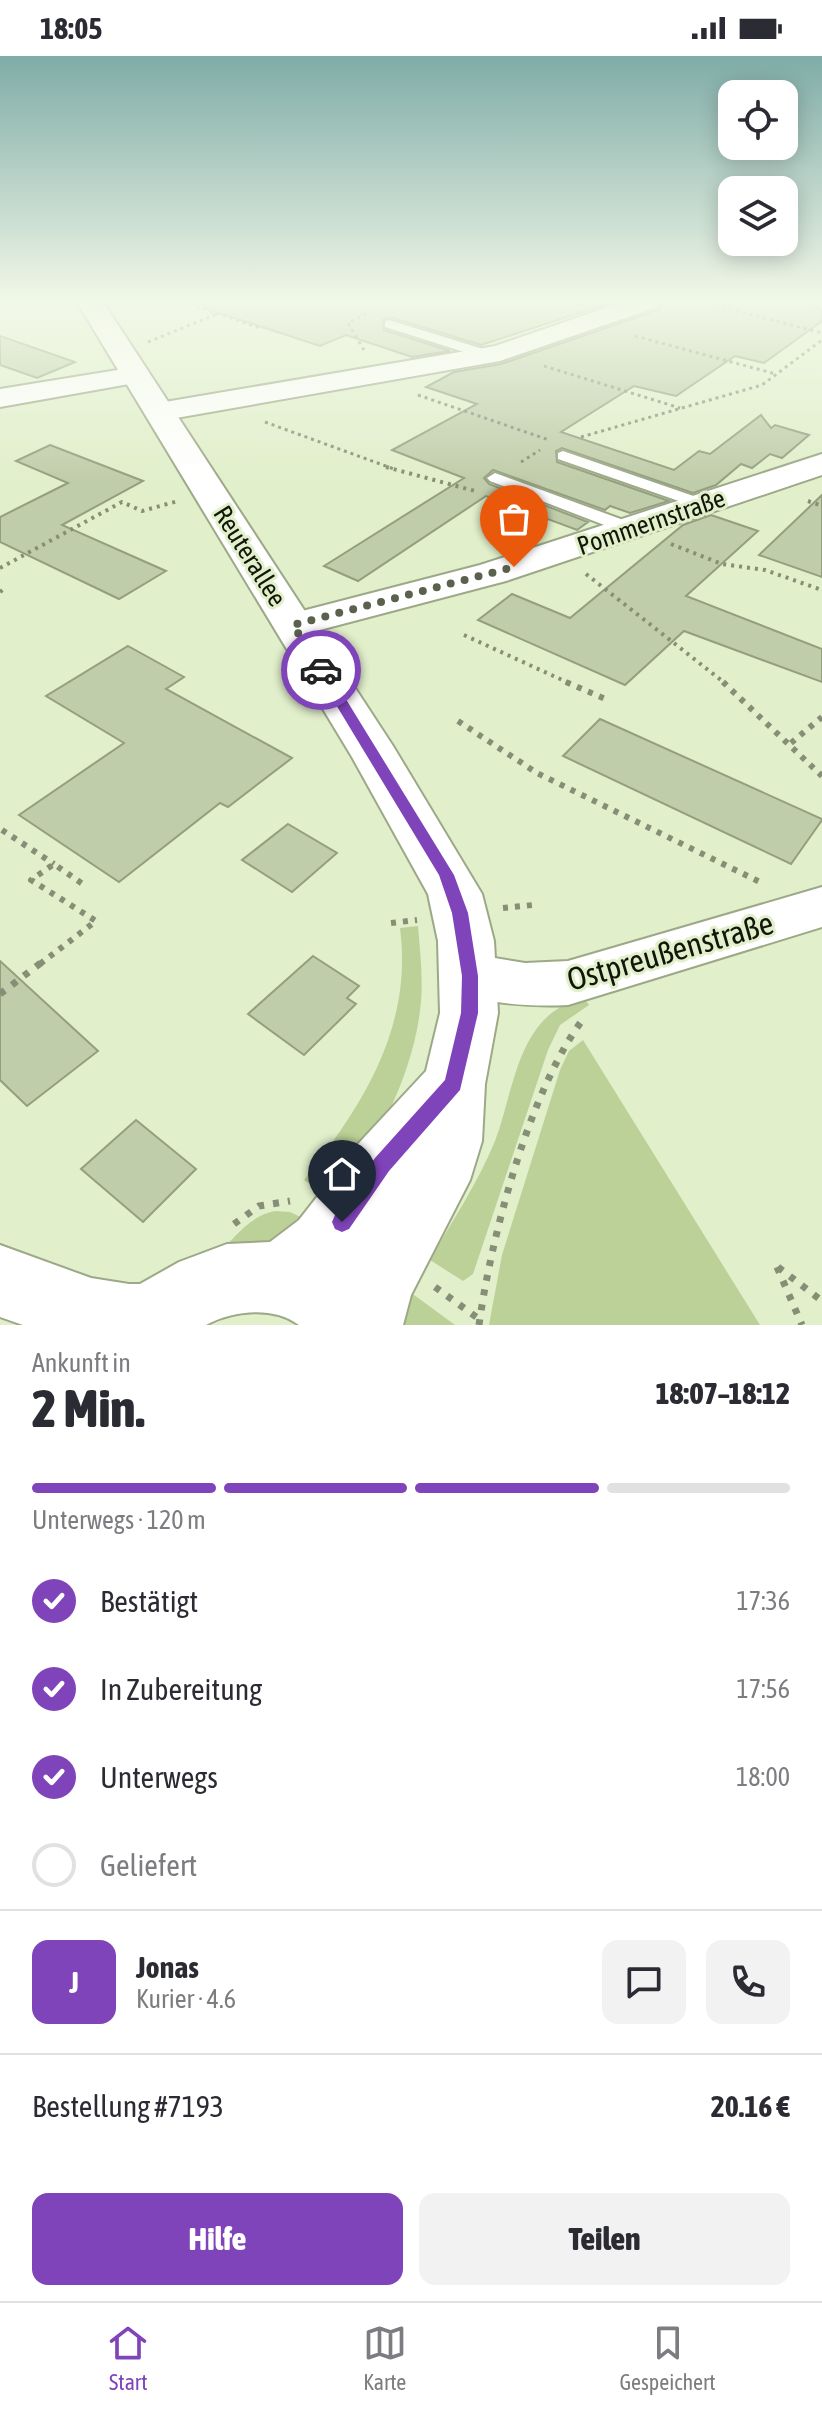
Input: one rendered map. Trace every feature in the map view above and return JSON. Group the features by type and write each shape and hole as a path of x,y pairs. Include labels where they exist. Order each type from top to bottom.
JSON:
{"street":[{"path":"159,412 454,361"},
{"path":"0,398 128,363"},
{"name":"Reuterallee","path":"128,363 446,875 460,913 470,976 469,1013 454,1084 450,1141 437,1180 379,1282 366,1325"},
{"name":"Pommernstraße","path":"293,625 558,553 822,464"},
{"name":"Ostpreußenstraße","path":"470,976 525,985 568,983 822,907"},
{"path":"282,1278 324,1244 390,1155 454,1084"},
{"path":"0,1281 103,1320 151,1323 198,1289 226,1279 254,1275 282,1278 314,1289 341,1310 352,1325"}],"lane":[{"path":"562,450 702,504"},
{"path":"495,478 631,529"}],"path":[{"path":"366,361 373,376 562,450"},
{"path":"519,361 680,408"},
{"path":"729,361 777,374"},
{"path":"575,439 762,385 794,361"},
{"path":"217,401 371,463 475,491"},
{"path":"0,568 122,502 142,511 210,492"},
{"path":"631,529 722,564 765,570 822,590"},
{"path":"558,553 694,655 791,743 822,776"},
{"path":"464,635 610,701"},
{"path":"791,743 822,717"},
{"path":"458,721 537,773 765,884"},
{"path":"2,830 87,887"},
{"path":"0,994 96,921 31,880 54,864"},
{"path":"421,1276 479,1322 493,1249 552,1064 577,1024 591,1014"},
{"path":"802,1325 777,1267 822,1301"}],"green space":[{"path":"418,926 422,992 411,1055 379,1131 337,1201 304,1180 346,1123 379,1063 399,999 402,964 400,928"},
{"path":"584,998 589,1005 560,1025 548,1050 473,1274 463,1281 430,1260 488,1157 514,1077 532,1036 545,1019 562,1006"},
{"path":"583,1040 760,1325 489,1325 502,1255 560,1070 569,1051"},
{"path":"275,1211 290,1212 315,1224 299,1236 216,1257 250,1223"},
{"path":"410,1292 455,1325 396,1325"}],"building":[{"path":"0,361 75,362 37,378 0,365"},
{"path":"509,361 727,361 676,396 634,386 561,432 674,470 699,451 710,454 761,415 771,428 775,425 809,435 782,458 770,454 752,468 741,464 716,485 693,493 562,448 556,451 557,462 669,501 630,513 610,506 605,510 493,470 484,478 489,484 588,522 577,530 486,496 358,581 324,566 464,478 392,450 477,404 426,387 454,372"},
{"path":"50,445 143,481 62,525 166,571 119,599 0,542 0,517 68,483 16,461"},
{"path":"822,495 822,577 759,555"},
{"path":"711,515 758,531 686,596 822,649 822,682 684,631 625,685 478,620 512,594 570,618 683,525"},
{"path":"128,646 184,677 166,689 292,758 228,807 220,803 119,882 19,815 124,743 46,696"},
{"path":"600,719 822,820 791,864 563,756"},
{"path":"288,824 337,853 292,892 242,860"},
{"path":"313,956 359,986 347,998 356,1004 304,1055 248,1014"},
{"path":"0,961 98,1051 27,1106 0,1080"},
{"path":"136,1120 196,1169 143,1222 81,1169"}],"way so far":[{"path":"321,670 293,625 514,567"}],"route":[{"path":"321,670 446,875 460,913 470,976 469,1013 454,1084 382,1165 342,1222"}]}
